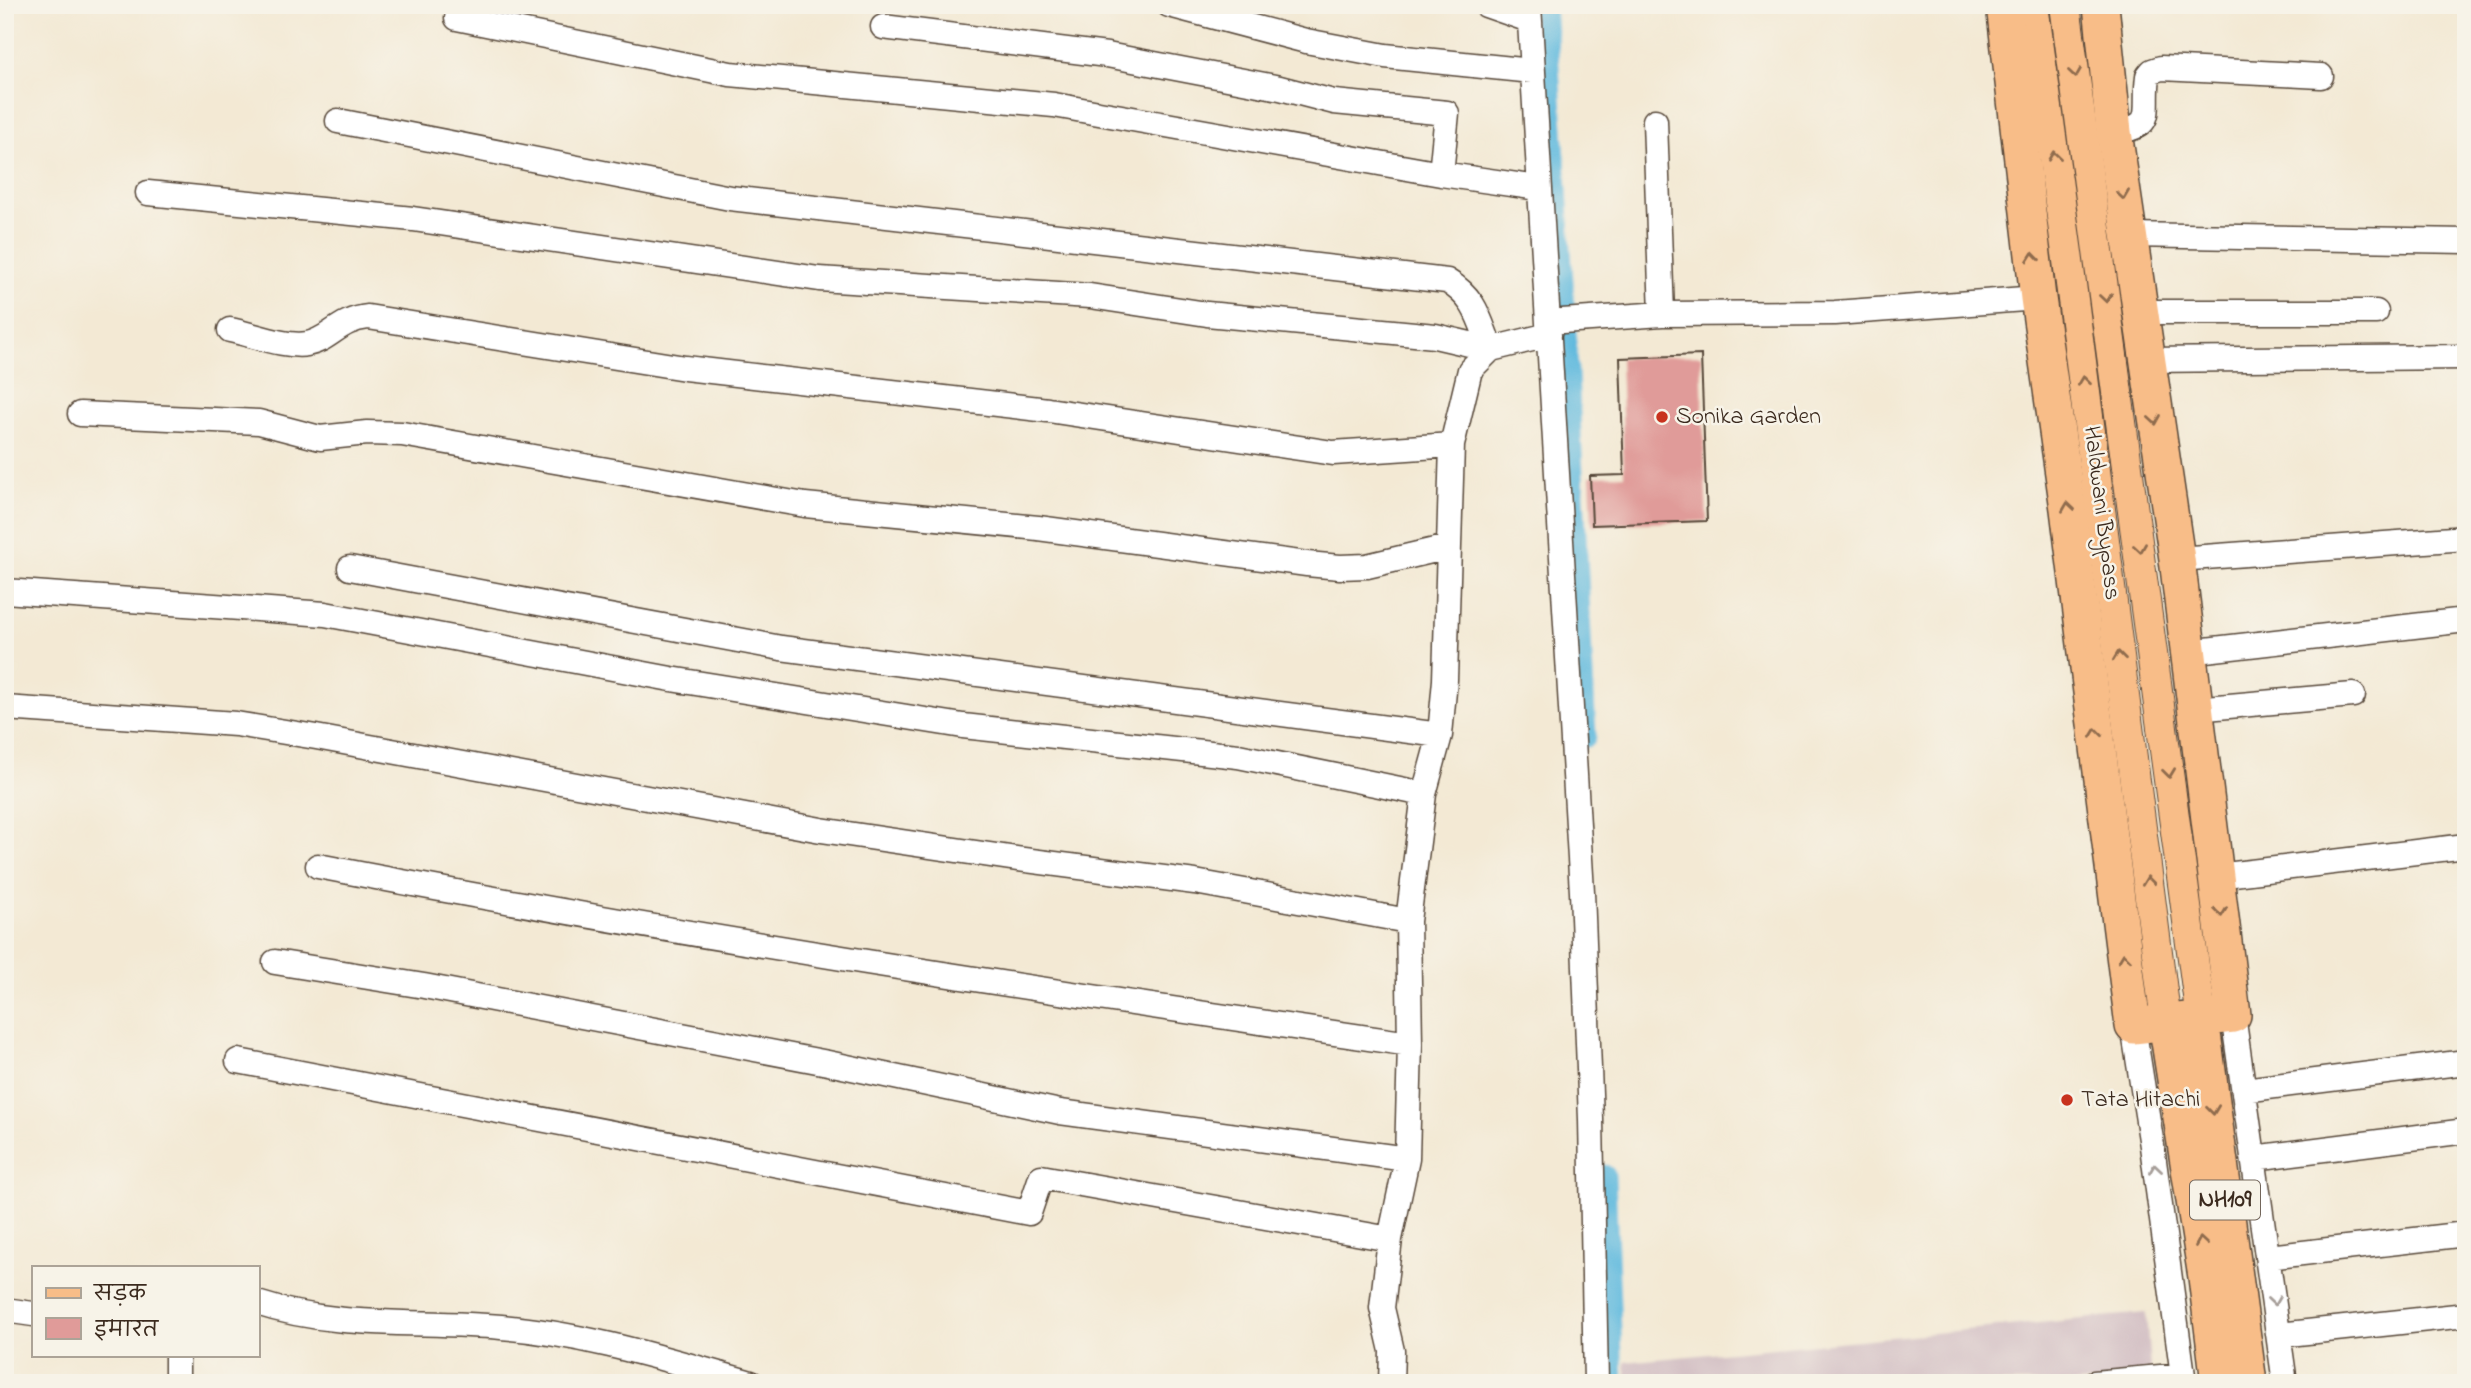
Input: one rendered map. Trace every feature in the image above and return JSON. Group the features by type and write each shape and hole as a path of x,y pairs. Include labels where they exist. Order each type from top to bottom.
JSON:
{"highway":[{"path":"2004,5 2038,298 2068,509 2149,1024 2217,1017 2217,876 2177,559 2113,132 2101,5"},
{"name":"NH109","path":"2217,1017 2249,1383"},
{"name":"NH109","path":"2149,1024 2206,1277 2219,1383"}],"main road":[{"name":"Haldwani Bypass","path":"2033,5 2067,253 2149,1024"},
{"name":"Haldwani Bypass","path":"2065,5 2217,1017"}],"street":[{"path":"463,5 457,18 730,74 1054,105 1441,174 1538,188"},
{"path":"1169,5 1306,41 1385,57 1532,71"},
{"path":"1486,5 1529,13 1538,188 1556,325 1591,1119 1596,1383"},
{"path":"883,27 1107,55 1280,88 1334,102 1447,114 1441,174"},
{"path":"2113,132 2133,129 2145,120 2148,76 2152,71 2161,68 2321,76"},
{"path":"338,121 730,198 1447,281 1464,291 1478,315 1491,349"},
{"path":"1655,121 1662,314"},
{"path":"148,193 413,219 819,279 1090,296 1206,314 1435,336 1491,349"},
{"path":"2129,235 2466,241"},
{"path":"1391,1383 1392,1351 1382,1308 1390,1239 1407,1159 1410,1044 1408,920 1424,794 1440,735 1445,680 1452,445 1470,370 1491,349 1556,325 1662,314 1835,313 2038,298"},
{"path":"2139,312 2376,312"},
{"path":"230,330 293,344 308,344 354,318 368,317 685,368 1048,410 1333,453 1351,454 1452,445"},
{"path":"2146,360 2466,357"},
{"path":"80,414 259,422 320,438 367,433 402,434 804,505 1038,528 1307,564 1367,566 1448,547"},
{"path":"2177,559 2466,538"},
{"path":"350,568 781,648 1440,735"},
{"path":"5,591 325,614 671,679 963,726 1238,756 1424,794"},
{"path":"2188,652 2466,620"},
{"path":"2195,709 2353,695"},
{"path":"5,708 263,728 821,830 1195,882 1408,920"},
{"path":"2217,876 2466,846"},
{"path":"318,866 490,899 762,944 1123,1002 1410,1044"},
{"path":"275,962 424,986 828,1063 1060,1112 1407,1159"},
{"path":"2217,1017 2244,1090 2285,1383"},
{"path":"2094,1383 2183,1379 2152,1146 2149,1024"},
{"path":"238,1061 1029,1213 1041,1177 1390,1239"},
{"path":"2244,1090 2466,1062"},
{"path":"2254,1158 2466,1131"},
{"path":"2268,1257 2466,1234"},
{"path":"259,1304 306,1317 330,1320 502,1327 555,1334 605,1343 751,1383"},
{"path":"5,1310 32,1314"},
{"path":"2279,1335 2466,1315"},
{"path":"177,1356 177,1383"}],"shaded area":[{"path":"2146,1313 2151,1383 1627,1383 1625,1362"}],"building":[{"name":"Sonika Garden","path":"1701,355 1707,521 1592,525 1590,476 1624,475 1620,358"}],"waterway":[{"path":"1544,5 1564,313 1585,736"},
{"path":"1604,1176 1612,1383"}],"place":[{"name":"Sonika Garden","path":"1662,417"},
{"name":"Tata Hitachi","path":"2067,1100"}]}
